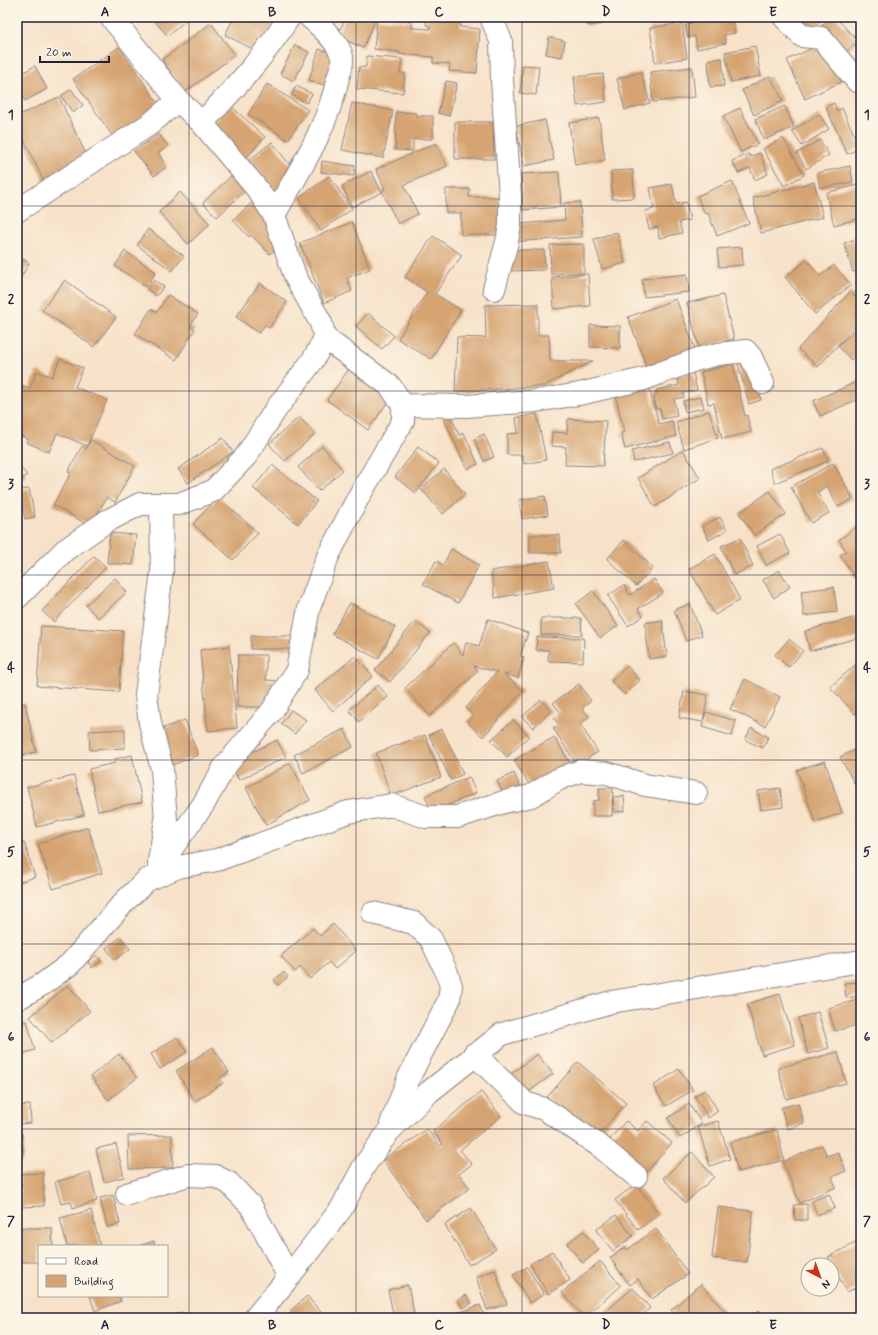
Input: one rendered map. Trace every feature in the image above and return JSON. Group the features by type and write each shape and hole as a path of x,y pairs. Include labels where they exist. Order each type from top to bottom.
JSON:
{"street":[{"path":"17,999 43,984 70,964 125,901 158,871 203,804 225,766 272,711 297,670 309,608 328,556 359,496 403,421 403,405 390,386 325,338 321,323 295,276 274,215 258,190 202,123 178,100 111,17"},
{"path":"202,123 273,43 289,17"},
{"path":"274,215 312,151 336,89 340,71 342,58 339,51 333,41 310,17"},
{"path":"491,17 502,41 502,80 510,196 510,225 507,242 494,289"},
{"path":"784,17 802,36 821,38 857,81"},
{"path":"17,211 150,124 178,100"},
{"path":"17,598 65,550 107,521 140,504 179,504 213,491 246,456 276,409 313,360 325,338"},
{"path":"403,405 466,406 536,401 565,397 644,379 698,359 718,354 746,351 752,357 763,383"},
{"path":"158,871 166,820 162,769 150,723 146,695 162,571 161,504"},
{"path":"158,871 217,860 348,812 391,804 426,817 457,817 504,802 531,796 559,779 580,771 607,773 645,784 696,793"},
{"path":"373,913 414,923 431,939 447,972 451,986 449,1000 409,1077 389,1131"},
{"path":"254,1318 289,1277 341,1209 364,1166 389,1131 429,1092 474,1054 502,1034 611,1002 861,960"},
{"path":"474,1054 526,1103 544,1109 560,1119 601,1147 636,1176"},
{"path":"127,1194 188,1175 215,1176 229,1182 251,1206 289,1277"}],"building":[{"path":"160,17 188,18 168,36 155,22"},
{"path":"234,17 277,17 259,52 225,35"},
{"path":"346,17 371,17 376,19 363,48 337,36"},
{"path":"427,17 461,18 460,27 480,29 477,73 449,71 450,64 433,63 433,57 399,54 400,52 374,49 377,19 412,22 412,28 430,29 430,26 426,25"},
{"path":"586,17 602,17 602,24 587,26"},
{"path":"691,17 731,17 735,33 724,35 726,43 697,49 695,36 688,38 685,25 692,23"},
{"path":"794,17 824,17 808,32"},
{"path":"832,17 835,17 858,41 840,58 815,32"},
{"path":"211,23 235,55 185,92 162,60"},
{"path":"682,23 687,58 655,63 650,28"},
{"path":"549,37 565,41 562,57 546,54"},
{"path":"823,43 841,82 805,99 787,60"},
{"path":"295,45 309,52 294,81 280,74"},
{"path":"755,46 761,76 731,82 725,52"},
{"path":"119,47 160,106 114,138 73,79"},
{"path":"319,49 335,54 324,85 309,80"},
{"path":"367,56 402,59 400,73 405,73 403,93 357,89 359,67 366,67"},
{"path":"722,58 724,86 710,87 708,60"},
{"path":"523,65 539,66 536,95 520,93"},
{"path":"35,66 47,89 25,101 17,86 17,76"},
{"path":"692,67 695,97 653,102 650,72"},
{"path":"641,72 650,103 625,110 617,79"},
{"path":"603,74 606,102 577,106 574,77"},
{"path":"770,76 783,101 754,115 742,90"},
{"path":"446,81 457,83 449,116 438,113"},
{"path":"267,84 308,110 288,140 248,114"},
{"path":"296,86 312,94 307,103 292,95"},
{"path":"71,89 83,105 73,113 61,96"},
{"path":"59,97 89,161 44,182 17,125 17,116"},
{"path":"352,103 393,111 383,158 342,150"},
{"path":"834,103 837,111 842,108 860,148 847,154 826,107"},
{"path":"230,105 265,137 244,160 210,128"},
{"path":"785,106 794,127 764,140 755,119"},
{"path":"740,108 758,144 741,152 723,116"},
{"path":"396,112 416,113 416,116 433,116 433,139 413,139 413,151 395,150"},
{"path":"819,114 829,129 802,146 792,131"},
{"path":"599,118 605,160 575,165 569,123"},
{"path":"545,120 554,160 524,166 516,126"},
{"path":"455,122 493,122 494,159 455,159"},
{"path":"159,134 168,146 158,153 167,167 154,176 134,151"},
{"path":"783,138 804,175 784,186 763,149"},
{"path":"820,140 829,155 806,169 797,153"},
{"path":"272,142 304,183 274,206 243,165"},
{"path":"436,143 447,166 404,185 418,214 398,224 382,191 385,189 376,169"},
{"path":"760,153 768,174 755,180 750,168 738,173 732,161 749,154 750,157"},
{"path":"322,161 355,166 354,176 321,172"},
{"path":"850,166 853,182 820,188 817,173"},
{"path":"633,170 634,198 612,199 611,171"},
{"path":"371,171 382,192 352,207 342,186"},
{"path":"559,172 561,207 523,210 521,174"},
{"path":"233,174 247,189 217,217 203,203"},
{"path":"329,176 352,209 321,231 299,198"},
{"path":"732,181 749,223 717,236 708,213 705,214 697,196"},
{"path":"814,182 823,217 761,233 753,198"},
{"path":"672,184 676,204 686,202 690,220 679,222 682,233 659,238 658,227 649,229 645,211 654,209 650,188"},
{"path":"861,184 861,218 834,225 826,193"},
{"path":"446,189 470,189 469,197 500,197 500,235 461,235 461,213 446,213"},
{"path":"180,192 210,224 188,244 159,212"},
{"path":"260,195 285,240 270,254 251,235 249,237 233,220"},
{"path":"580,202 582,237 511,242 510,225 565,220 564,203"},
{"path":"352,222 370,269 347,278 352,291 324,303 300,243"},
{"path":"148,229 184,256 172,271 137,245"},
{"path":"617,232 625,263 602,269 594,239"},
{"path":"433,236 462,255 435,294 461,310 431,359 398,339 427,292 405,277"},
{"path":"861,237 861,270 853,272 844,243"},
{"path":"584,244 584,273 551,274 550,245"},
{"path":"742,247 743,265 719,267 717,249"},
{"path":"508,250 544,250 545,270 508,271"},
{"path":"125,251 156,272 146,287 115,266"},
{"path":"17,256 29,263 17,284"},
{"path":"807,260 820,276 834,265 851,285 815,314 785,277"},
{"path":"588,274 590,306 554,309 552,277"},
{"path":"687,274 689,292 644,297 642,279"},
{"path":"65,280 116,317 94,347 42,310"},
{"path":"154,280 164,287 156,296 147,289"},
{"path":"260,283 287,302 269,328 265,325 259,333 236,317"},
{"path":"850,292 861,302 861,320 818,367 798,349"},
{"path":"168,295 198,314 190,326 195,329 176,360 135,334 151,309 157,312"},
{"path":"723,295 734,339 699,348 687,303"},
{"path":"676,299 695,349 647,368 628,317"},
{"path":"538,304 538,335 549,335 550,361 593,361 544,386 455,392 457,337 486,338 485,305"},
{"path":"368,313 394,336 382,349 356,326"},
{"path":"590,325 620,326 620,348 590,347"},
{"path":"861,325 861,359 857,355 851,360 838,346"},
{"path":"746,358 754,370 761,400 749,404 737,360"},
{"path":"60,359 83,368 75,387 107,400 87,446 57,433 49,452 26,442 28,439 17,434 17,392 20,385 30,388 37,371 52,377"},
{"path":"733,364 745,416 747,415 751,432 722,439 714,403 708,404 701,372"},
{"path":"351,366 392,396 368,430 327,400"},
{"path":"693,373 697,390 683,393 684,397 674,399 677,416 662,419 660,409 656,409 654,395 657,394 656,390 679,385 677,376"},
{"path":"861,380 861,398 820,416 813,401"},
{"path":"649,388 659,424 672,421 676,436 625,449 621,433 624,432 616,397"},
{"path":"701,397 704,408 685,412 683,401"},
{"path":"709,411 718,438 684,449 676,422"},
{"path":"450,414 459,435 464,433 478,464 467,469 443,417"},
{"path":"537,414 546,460 524,464 522,455 507,455 507,434 518,433 516,418"},
{"path":"299,417 315,434 285,461 269,444"},
{"path":"568,419 606,421 603,466 565,465 566,447 551,446 552,432 567,433"},
{"path":"484,434 494,457 484,461 474,439"},
{"path":"223,438 233,452 188,483 178,469"},
{"path":"91,440 135,466 115,502 107,497 90,526 53,505 71,473 68,472 82,446 86,449"},
{"path":"670,442 673,453 634,462 632,451"},
{"path":"322,446 343,470 319,491 298,467"},
{"path":"418,447 439,463 416,493 395,477"},
{"path":"823,448 828,461 775,483 770,469"},
{"path":"683,450 700,478 655,507 638,478"},
{"path":"833,463 853,499 838,507 827,486 817,492 829,513 811,523 791,487"},
{"path":"17,464 27,475 17,484"},
{"path":"272,465 317,501 298,524 253,488"},
{"path":"444,469 465,494 443,514 421,489"},
{"path":"29,489 35,517 25,519 19,490"},
{"path":"770,491 786,514 754,535 739,513"},
{"path":"545,496 548,515 522,519 519,500"},
{"path":"218,497 258,533 233,560 193,524"},
{"path":"720,517 727,530 709,540 702,526"},
{"path":"861,523 861,582 859,584 840,555 846,551 839,540"},
{"path":"110,533 136,535 133,565 107,563"},
{"path":"780,534 790,553 766,565 757,546"},
{"path":"530,535 560,535 561,553 530,553"},
{"path":"740,538 753,566 734,575 721,546"},
{"path":"624,540 653,568 636,586 607,559"},
{"path":"451,549 479,565 458,603 423,584 436,561 443,565"},
{"path":"715,554 740,600 715,615 689,569"},
{"path":"94,556 106,567 54,622 42,611"},
{"path":"549,561 554,588 495,598 491,571"},
{"path":"779,570 790,587 774,598 763,580"},
{"path":"115,578 127,592 98,618 86,605"},
{"path":"654,579 663,593 638,609 643,616 628,626 608,596 624,585 630,595"},
{"path":"834,587 837,612 804,616 801,591"},
{"path":"593,591 618,626 600,638 576,604"},
{"path":"350,603 395,627 378,659 332,634"},
{"path":"690,604 702,635 686,641 674,610"},
{"path":"860,616 861,637 810,651 805,631"},
{"path":"541,618 581,618 582,635 541,635"},
{"path":"488,619 528,633 520,656 524,657 518,678 504,674 523,691 483,737 467,722 473,715 466,708 497,672 474,666 478,671 430,716 405,688 453,643 463,655 466,642 479,646"},
{"path":"662,620 667,656 649,659 645,623"},
{"path":"415,621 430,633 390,682 375,670"},
{"path":"41,626 123,631 119,692 37,686"},
{"path":"251,636 307,636 307,649 251,649"},
{"path":"537,637 584,638 583,662 548,661 549,650 536,650"},
{"path":"789,639 803,651 789,667 775,655"},
{"path":"229,646 237,728 208,731 200,650"},
{"path":"238,655 266,655 266,680 278,681 276,701 266,707 237,707"},
{"path":"355,656 373,676 333,711 315,690"},
{"path":"859,662 861,664 861,708 855,714 830,687"},
{"path":"627,666 640,680 625,695 611,681"},
{"path":"745,679 780,697 765,726 730,709"},
{"path":"579,684 591,701 582,708 589,717 580,724 598,752 577,765 553,728 559,725 554,718 561,713 553,703"},
{"path":"378,685 388,697 359,722 349,710"},
{"path":"684,691 708,695 703,722 679,718"},
{"path":"541,700 551,711 533,728 522,717"},
{"path":"25,703 36,752 17,756 17,705"},
{"path":"291,710 306,720 295,734 281,724"},
{"path":"706,712 736,721 732,736 702,727"},
{"path":"185,720 198,755 155,772 142,736"},
{"path":"513,720 529,736 507,757 491,740"},
{"path":"751,728 768,737 763,748 745,740"},
{"path":"125,729 125,748 90,750 89,731"},
{"path":"344,729 353,747 303,773 294,755"},
{"path":"442,729 463,774 451,780 429,735"},
{"path":"425,735 441,777 391,796 376,753"},
{"path":"554,737 570,763 530,786 514,760"},
{"path":"277,740 286,757 239,780 230,763"},
{"path":"861,747 861,795 840,757"},
{"path":"132,755 142,802 98,811 89,769 115,763 114,759"},
{"path":"825,761 842,813 815,822 797,770"},
{"path":"290,763 310,800 266,825 246,788"},
{"path":"514,773 521,789 505,797 497,781"},
{"path":"74,776 84,815 37,827 27,787"},
{"path":"469,777 476,793 432,812 425,796"},
{"path":"599,788 613,788 612,816 593,816 593,801 599,800"},
{"path":"780,788 783,807 761,810 758,791"},
{"path":"624,796 625,811 615,812 613,797"},
{"path":"88,827 102,873 53,889 38,844"},
{"path":"24,842 35,877 17,883 17,845"},
{"path":"333,924 356,951 335,969 329,962 310,979 300,967 295,972 281,956 313,928 320,936"},
{"path":"121,937 130,949 115,960 106,948"},
{"path":"97,955 101,961 92,968 88,962"},
{"path":"284,972 288,977 278,985 274,980"},
{"path":"861,982 861,996 846,998 844,983"},
{"path":"68,985 90,1011 52,1043 30,1017"},
{"path":"780,994 795,1045 762,1055 747,1004"},
{"path":"861,999 861,1024 835,1031 828,1008"},
{"path":"818,1012 829,1048 808,1054 798,1018"},
{"path":"27,1021 35,1050 17,1055 17,1024"},
{"path":"177,1037 187,1052 160,1069 151,1054"},
{"path":"213,1047 229,1072 220,1078 223,1083 195,1101 176,1071"},
{"path":"838,1052 846,1083 786,1099 778,1068"},
{"path":"119,1054 137,1078 108,1100 91,1076"},
{"path":"537,1054 553,1074 523,1096 508,1076"},
{"path":"578,1062 626,1103 595,1139 547,1097"},
{"path":"679,1069 693,1090 666,1106 653,1086"},
{"path":"705,1090 718,1111 708,1118 695,1096"},
{"path":"481,1092 501,1116 460,1150 472,1164 459,1174 470,1188 426,1220 383,1160 427,1129 440,1146 443,1144 433,1131"},
{"path":"798,1103 804,1123 788,1129 781,1108"},
{"path":"689,1104 702,1124 680,1138 668,1118"},
{"path":"30,1105 31,1123 17,1124 17,1106"},
{"path":"626,1121 638,1131 647,1121 672,1143 643,1176 609,1140"},
{"path":"718,1121 730,1159 710,1166 698,1127"},
{"path":"777,1130 784,1160 738,1172 730,1142"},
{"path":"17,1133 22,1133 24,1157 17,1158"},
{"path":"172,1135 173,1168 129,1169 128,1136"},
{"path":"116,1144 124,1177 104,1182 96,1149"},
{"path":"822,1145 827,1156 838,1152 846,1171 832,1177 836,1187 800,1203 783,1162"},
{"path":"692,1152 714,1177 685,1203 663,1178"},
{"path":"90,1172 97,1201 73,1208 71,1202 61,1204 55,1182"},
{"path":"43,1173 44,1206 21,1207 20,1174"},
{"path":"636,1184 659,1214 638,1230 615,1200"},
{"path":"829,1194 835,1208 817,1215 812,1201"},
{"path":"113,1195 120,1224 107,1227 100,1198"},
{"path":"807,1204 807,1220 795,1220 794,1205"},
{"path":"718,1207 753,1211 747,1262 712,1258"},
{"path":"471,1208 496,1249 469,1265 445,1225"},
{"path":"91,1210 100,1245 67,1245 60,1218"},
{"path":"616,1215 633,1236 613,1251 596,1230"},
{"path":"17,1228 52,1228 53,1245 38,1245 38,1262 17,1262"},
{"path":"656,1229 688,1274 652,1299 638,1279 630,1285 610,1258 625,1247 627,1250"},
{"path":"583,1231 599,1250 583,1263 567,1244"},
{"path":"861,1240 861,1285 847,1292 840,1279 840,1257 828,1257"},
{"path":"154,1241 155,1245 142,1245"},
{"path":"552,1251 570,1280 548,1294 530,1264"},
{"path":"600,1261 621,1286 584,1317 562,1293"},
{"path":"527,1267 544,1294 530,1303 513,1275"},
{"path":"495,1270 507,1304 487,1310 476,1277"},
{"path":"701,1284 727,1314 722,1318 678,1318 671,1310"},
{"path":"408,1285 415,1318 394,1318 388,1290"},
{"path":"633,1288 650,1308 638,1318 598,1318"},
{"path":"466,1295 472,1303 463,1308 458,1300"},
{"path":"307,1296 326,1318 296,1318 290,1311"},
{"path":"90,1297 119,1297 121,1301 95,1311"},
{"path":"480,1305 485,1318 445,1318"},
{"path":"758,1311 764,1318 749,1318"},
{"path":"183,1312 185,1318 163,1318"}]}
